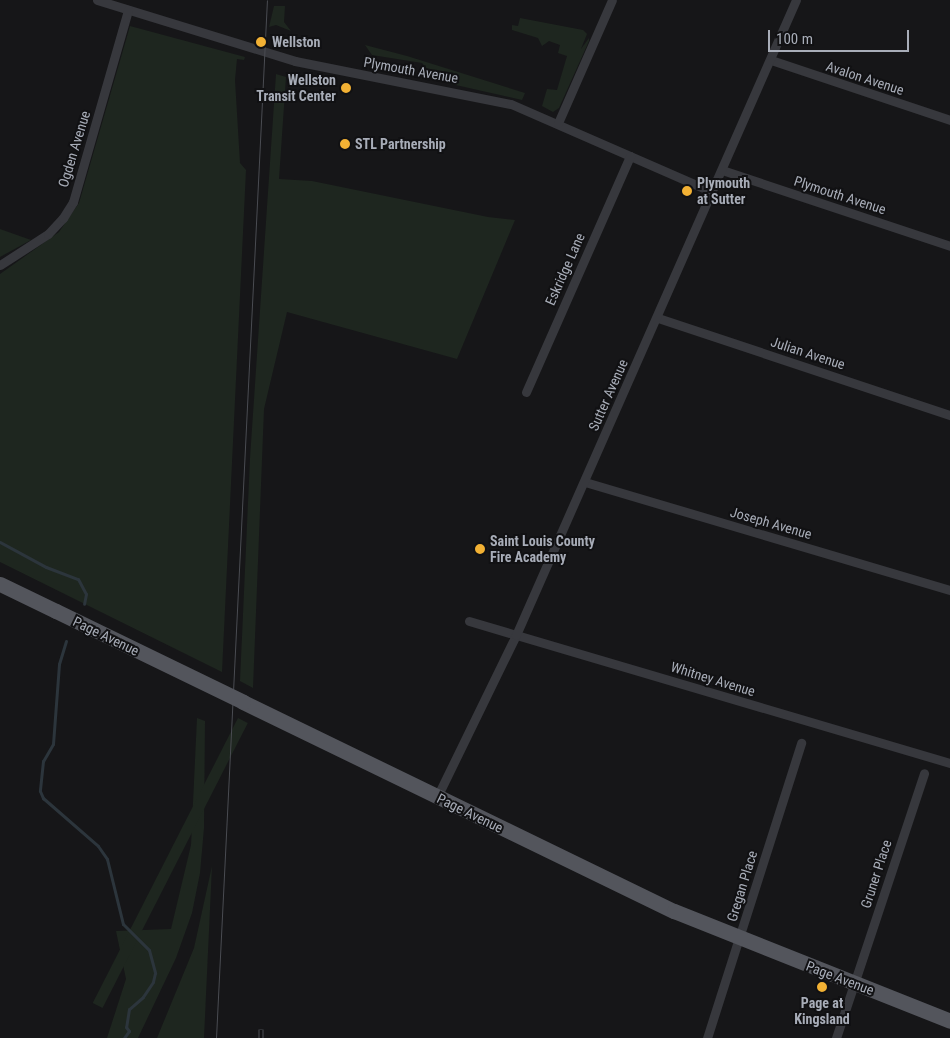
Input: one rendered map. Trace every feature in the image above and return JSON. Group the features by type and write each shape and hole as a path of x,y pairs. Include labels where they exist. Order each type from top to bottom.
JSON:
{"main road":[{"name":"Page Avenue","path":"0,584 643,897 740,939 950,1021"}],"street":[{"name":"Plymouth Avenue","path":"97,0 295,61 379,79 484,96 558,123 712,192"},
{"path":"558,123 612,0"},
{"name":"Sutter Avenue","path":"437,797 516,635 585,482 772,60 796,0"},
{"name":"Ogden Avenue","path":"0,265 48,234 63,218 73,202 128,10"},
{"name":"Avalon Avenue","path":"772,60 950,120"},
{"name":"Eskridge Lane","path":"526,392 630,156"},
{"name":"Plymouth Avenue","path":"722,170 950,246"},
{"name":"Julian Avenue","path":"658,318 950,415"},
{"name":"Joseph Avenue","path":"585,482 950,590"},
{"name":"Whitney Avenue","path":"469,621 950,763"},
{"name":"Gregan Place","path":"707,1038 801,743"},
{"name":"Gruner Place","path":"836,1038 924,773"}],"shaded area":[{"path":"274,6 285,6 284,22 291,31 276,25 269,27"},
{"path":"520,18 583,30 587,34 581,49 589,38 559,108 553,112 542,106 547,89 557,90 567,56 558,53 560,45 549,41 542,46 538,38 512,30 512,25 518,26"},
{"path":"130,26 245,57 244,60 237,59 235,80 240,163 246,170 222,672 0,562 0,274 59,232 79,203"},
{"path":"365,45 407,56 525,93 522,100 438,81 422,63 372,55"},
{"path":"276,74 286,77 279,179 312,181 488,217 515,220 457,359 287,312 264,409 253,688 240,681 250,458"},
{"path":"0,229 31,240 0,257"},
{"path":"197,718 205,721 204,828 200,873 192,913 176,958 138,1038 107,1038 126,979 116,931 171,929 191,845"},
{"path":"238,718 248,723 103,1008 93,1003"},
{"path":"212,866 204,1038 157,1038 194,948"}],"waterway":[{"path":"0,542 46,567 78,579 86,594 84,604"},
{"path":"66,641 59,664 53,744 43,761 40,791 43,798 98,846 107,859 123,924 149,950 155,973 153,982 143,997 129,1009 126,1027 129,1031 124,1038"}],"tram line":[{"path":"216,1038 267,0"}],"railway":[{"path":"261,1029 261,1038"}],"place":[{"name":"Wellston","path":"261,42"},
{"name":"Wellston Transit Center","path":"346,88"},
{"name":"STL Partnership","path":"345,144"},
{"name":"Plymouth at Sutter","path":"687,191"},
{"name":"Saint Louis County Fire Academy","path":"480,549"},
{"name":"Page at Kingsland","path":"822,987"}]}
